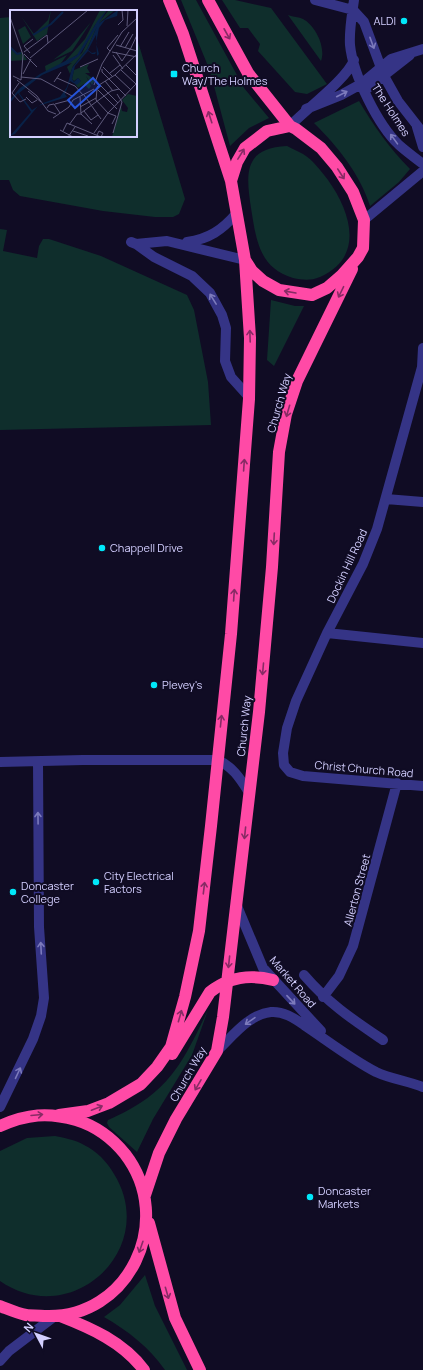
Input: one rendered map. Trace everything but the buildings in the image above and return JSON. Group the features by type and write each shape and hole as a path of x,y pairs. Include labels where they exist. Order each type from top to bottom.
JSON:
{"highway":[{"name":"Church Way","path":"59,1115 88,1111 109,1103 141,1084 157,1067 171,1047 185,997 199,931 231,634 249,397 250,338 245,260 231,181 183,34 169,0"},
{"path":"208,0 248,73 290,126"},
{"path":"231,181 237,162 245,148 267,131 290,126 296,128 321,148 337,167 353,192 364,220"},
{"name":"Church Way","path":"145,1195 159,1152 176,1119 217,1051 228,980 250,794 272,567 279,452 286,414 297,381 363,248 364,220"},
{"path":"245,260 252,271 263,281 279,290 312,294 327,288 342,275 358,257"},
{"path":"157,1067 175,1052 210,992 228,980 259,976 273,980"},
{"path":"0,1126 16,1119 37,1115 59,1115 89,1124 115,1141 134,1166 145,1195 147,1214 161,1271 175,1318 200,1370"},
{"path":"0,1306 26,1315 58,1316 91,1306 117,1287 128,1275 140,1251 146,1230 147,1214"},
{"path":"58,1316 110,1339 131,1355 144,1370"}],"street":[{"path":"315,0 353,5"},
{"name":"The Holmes","path":"353,5 350,29 350,47 362,88 398,144 423,164"},
{"name":"The Holmes","path":"353,5 364,22 382,71 398,101 420,129 423,147"},
{"path":"306,109 362,88 382,71 392,59 412,54 423,48"},
{"path":"290,126 306,109 343,76 352,66 354,60"},
{"path":"364,220 423,171"},
{"path":"181,243 201,240 212,236 221,230 236,214"},
{"path":"245,260 181,243 161,240 134,243 154,257 192,276 210,293 219,309 226,328 225,361 231,377 249,397"},
{"name":"Dockin Hill Road","path":"303,776 290,772 284,765 283,753 287,728 296,701 327,633 363,564 386,499 422,367 423,348"},
{"path":"386,499 423,502"},
{"path":"327,633 423,643"},
{"path":"0,762 72,760 217,760 226,763 232,769 250,794"},
{"path":"0,1107 33,1039 41,1016 44,998 39,927 38,762"},
{"name":"Christ Church Road","path":"303,776 423,786"},
{"name":"Allerton Street","path":"323,997 339,976 354,946 397,783"},
{"name":"Market Road","path":"237,906 262,968 333,1045"},
{"path":"304,975 323,997 343,1014 383,1040"},
{"name":"Market Road","path":"217,1051 242,1027 258,1016 269,1012 281,1013 295,1019 333,1045 377,1072 423,1087"},
{"path":"0,1361 9,1351 58,1316"}],"green space":[{"path":"181,0 196,0 244,88 269,118 249,128 230,146 210,71"},
{"path":"222,0 235,0 271,8 327,84 307,94 295,92 258,51 260,44 248,28 240,28"},
{"path":"288,15 308,22 316,32 321,44 321,61"},
{"path":"10,17 10,137 137,137 137,38 185,199 179,214 173,217 155,217 103,211 20,196 13,190 9,180 0,180 0,18"},
{"path":"359,101 382,136 410,169 399,182 370,206 366,194 354,172 340,151 314,123"},
{"path":"287,146 307,156 320,169 328,180 343,206 350,233 348,246 343,258 334,268 320,277 310,280 293,278 282,273 266,260 261,251 255,231 251,208 248,184 251,165 255,158 262,152 273,148"},
{"path":"0,229 7,230 3,251 37,258 39,246 43,239 49,239 101,256 187,295 194,310 208,382 211,425 0,430"},
{"path":"271,300 295,306 304,306 274,366 267,360"},
{"path":"208,1010 192,1055 153,1119 137,1152 109,1127 107,1123 108,1120 145,1100 159,1089 180,1063"},
{"path":"55,1136 74,1140 89,1147 108,1165 114,1174 125,1202 126,1229 117,1254 101,1274 80,1289 55,1296 27,1294 0,1281 0,1151 27,1138"},
{"path":"145,1275 155,1306 187,1370 165,1370 138,1340 104,1317 120,1305"}],"place":[{"name":"ALDI","path":"404,21"},
{"name":"Church Way/The Holmes","path":"174,74"},
{"name":"Chappell Drive","path":"102,548"},
{"name":"Plevey's","path":"154,685"},
{"name":"City Electrical Factors","path":"96,882"},
{"name":"Doncaster College","path":"13,892"},
{"name":"Doncaster Markets","path":"310,1197"}]}
